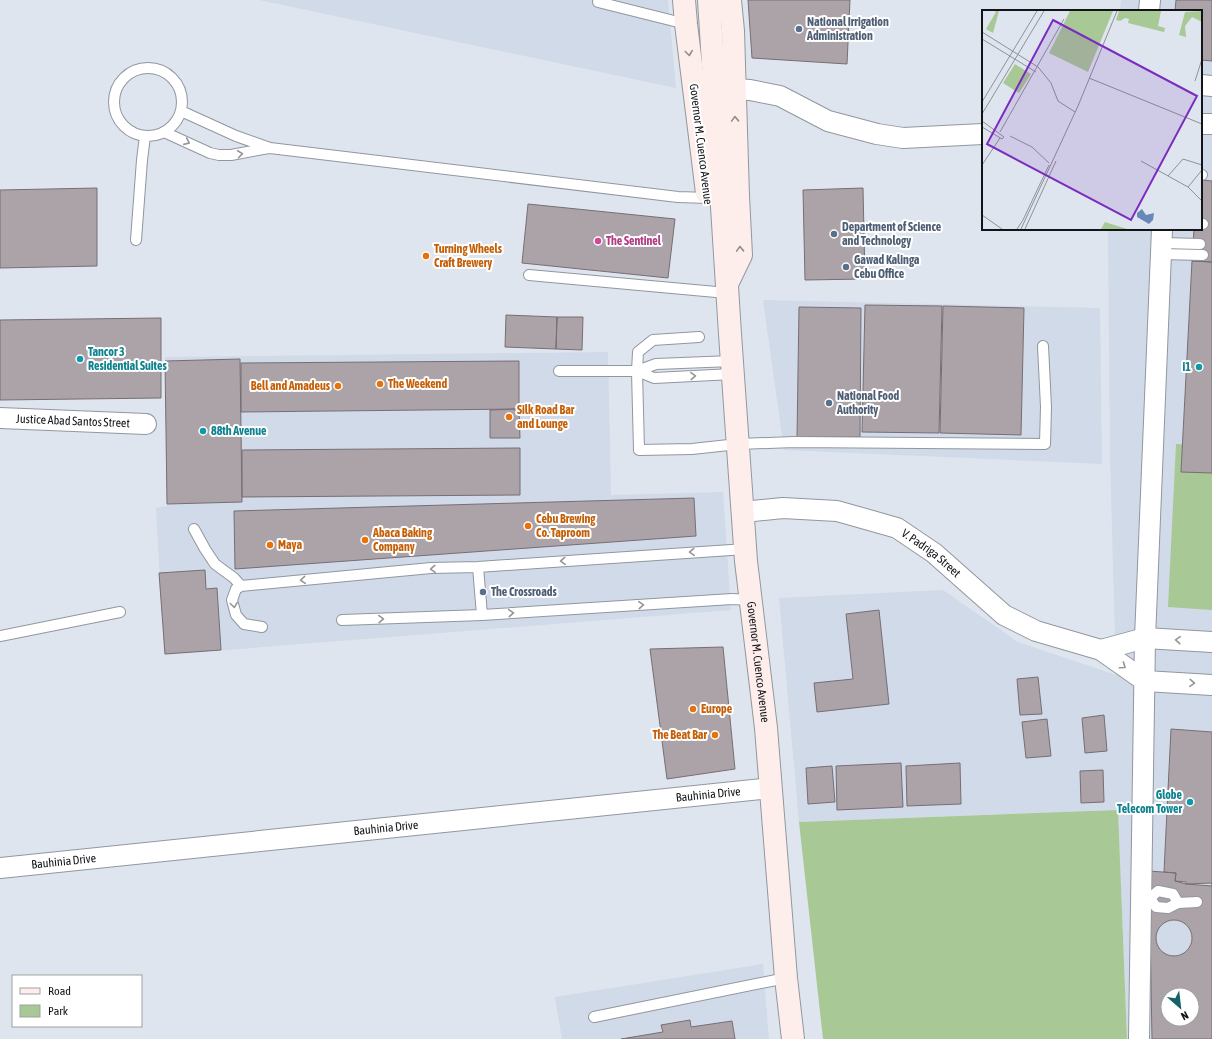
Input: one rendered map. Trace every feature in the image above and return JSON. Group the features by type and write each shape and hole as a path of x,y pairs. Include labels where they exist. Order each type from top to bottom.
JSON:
{"main road":[{"name":"Governor M. Cuenco Avenue","path":"684,0 715,258 727,289"},
{"name":"Governor M. Cuenco Avenue","path":"727,289 741,255 733,31 730,0"},
{"name":"Governor M. Cuenco Avenue","path":"710,10 732,367 750,600 766,728 786,978 793,1039"}],"street":[{"path":"1149,10 1150,0"},
{"path":"1202,85 1212,86"},
{"path":"734,89 750,90 780,96 828,121 890,136 902,138 982,134"},
{"path":"1139,1039 1146,897 1145,638 1162,242"},
{"name":"Justice Abad Santos Street","path":"0,418 146,424"},
{"name":"V. Padriga Street","path":"743,512 783,508 837,511 897,528 934,553 1004,615 1036,631 1101,650 1145,681"},
{"path":"1101,650 1145,638 1212,642"},
{"path":"1145,681 1212,685"},
{"name":"Bauhinia Drive","path":"0,868 771,788"}],"lane":[{"path":"598,2 686,24"},
{"path":"142,68 162,70 170,75 177,83 183,102 181,111 174,123 164,132 155,136 136,135 127,130 120,123 115,114 113,104 114,94 118,84 132,71 142,68"},
{"path":"181,111 236,136 270,148 678,197 708,198"},
{"path":"164,132 210,153 219,155 237,155 270,148"},
{"path":"136,240 145,136"},
{"path":"1162,242 1200,244"},
{"path":"1162,242 1203,255"},
{"path":"529,275 727,289"},
{"path":"699,337 653,340 638,352 639,450 692,449 738,444 802,442 1045,444 1046,407 1043,346"},
{"path":"559,371 637,371 656,364 732,367"},
{"path":"194,529 204,549 215,564 234,578 241,586"},
{"path":"262,627 244,624 236,615 232,600 236,589 241,586 431,568 478,567 746,549"},
{"path":"478,567 482,615"},
{"path":"342,620 482,615 732,599 750,600"},
{"path":"0,636 120,612"},
{"path":"1178,903 1173,894 1166,892 1158,891 1146,897 1156,907 1168,908 1178,903 1197,902"},
{"path":"594,1017 786,978"}],"shaded area":[{"path":"259,0 668,0 676,88"},
{"path":"1121,0 1212,0 1212,1039 1127,1039 1118,810 799,822 779,598 943,590 1018,642 1116,675 1110,457 1108,230 1202,230 1202,10 1120,10"},
{"path":"763,300 1100,308 1102,464 784,450"},
{"path":"608,352 611,495 723,492 731,610 164,655 156,508 167,506 165,357"},
{"path":"763,964 769,1039 562,1039 555,997"}],"green space":[{"path":"1176,444 1212,446 1212,610 1168,607"},
{"path":"1118,810 1127,1039 823,1039 799,822"}],"building":[{"name":"National Irrigation Administration","path":"748,0 850,0 847,64 752,58"},
{"path":"1176,0 1212,0 1212,61 1202,60 1202,10 1175,10"},
{"path":"1202,180 1212,181 1212,262 1192,261 1194,230 1202,230"},
{"path":"97,188 97,266 0,268 0,190"},
{"name":"Department of Science and Technology","path":"863,188 865,279 805,280 803,190"},
{"name":"The Sentinel","path":"528,204 675,219 668,278 522,263"},
{"name":"i1","path":"1192,261 1212,262 1212,473 1181,472"},
{"path":"865,305 942,306 939,433 862,432"},
{"path":"943,306 1024,308 1021,435 940,433"},
{"name":"National Food Authority","path":"799,307 861,308 860,437 797,437"},
{"path":"506,315 557,317 556,349 505,347"},
{"path":"557,317 583,317 582,350 556,349"},
{"name":"Tancor 3 Residential Suites","path":"161,318 161,398 0,400 0,320"},
{"name":"88th Avenue","path":"240,359 242,502 167,504 165,361"},
{"path":"519,361 519,409 241,412 241,363"},
{"path":"519,409 520,438 490,438 490,410"},
{"path":"520,448 520,495 242,497 242,450"},
{"path":"694,498 696,536 235,569 234,511"},
{"path":"205,570 206,589 217,588 221,650 165,654 159,573"},
{"path":"879,610 889,704 817,712 814,683 853,679 846,614"},
{"name":"Europe","path":"723,647 735,769 667,779 650,649"},
{"path":"1038,677 1042,714 1020,715 1017,679"},
{"path":"1104,715 1107,751 1085,753 1082,718"},
{"path":"1047,719 1051,756 1026,758 1022,722"},
{"name":"Globe Telecom Tower","path":"1171,729 1212,732 1212,886 1186,884 1186,882 1175,881 1176,873 1164,872"},
{"path":"901,763 903,807 837,810 836,766"},
{"path":"960,763 961,804 907,806 906,766"},
{"path":"832,766 835,802 808,804 806,768"},
{"path":"1103,770 1104,802 1081,803 1080,771"},
{"path":"1149,871 1176,873 1175,881 1186,884 1212,883 1212,1039 1152,1039"},
{"path":"1178,920 1187,925 1191,931 1191,945 1187,951 1178,956 1170,956 1161,951 1157,945 1156,934 1161,925 1167,921"},
{"path":"690,1020 691,1027 732,1021 735,1039 621,1039 663,1032 661,1025"}],"place":[{"name":"National Irrigation Administration","path":"799,29"},
{"name":"Department of Science and Technology","path":"834,234"},
{"name":"The Sentinel","path":"598,241"},
{"name":"Turning Wheels Craft Brewery","path":"426,256"},
{"name":"Gawad Kalinga Cebu Office","path":"846,267"},
{"name":"Tancor 3 Residential Suites","path":"80,359"},
{"name":"i1","path":"1199,367"},
{"name":"The Weekend","path":"380,384"},
{"name":"Bell and Amadeus","path":"338,386"},
{"name":"National Food Authority","path":"829,403"},
{"name":"Silk Road Bar and Lounge","path":"509,417"},
{"name":"88th Avenue","path":"203,431"},
{"name":"Cebu Brewing Co. Taproom","path":"528,526"},
{"name":"Abaca Baking Company","path":"365,540"},
{"name":"Maya","path":"270,545"},
{"name":"The Crossroads","path":"483,592"},
{"name":"Europe","path":"693,709"},
{"name":"The Beat Bar","path":"715,735"},
{"name":"Globe Telecom Tower","path":"1190,802"}]}
